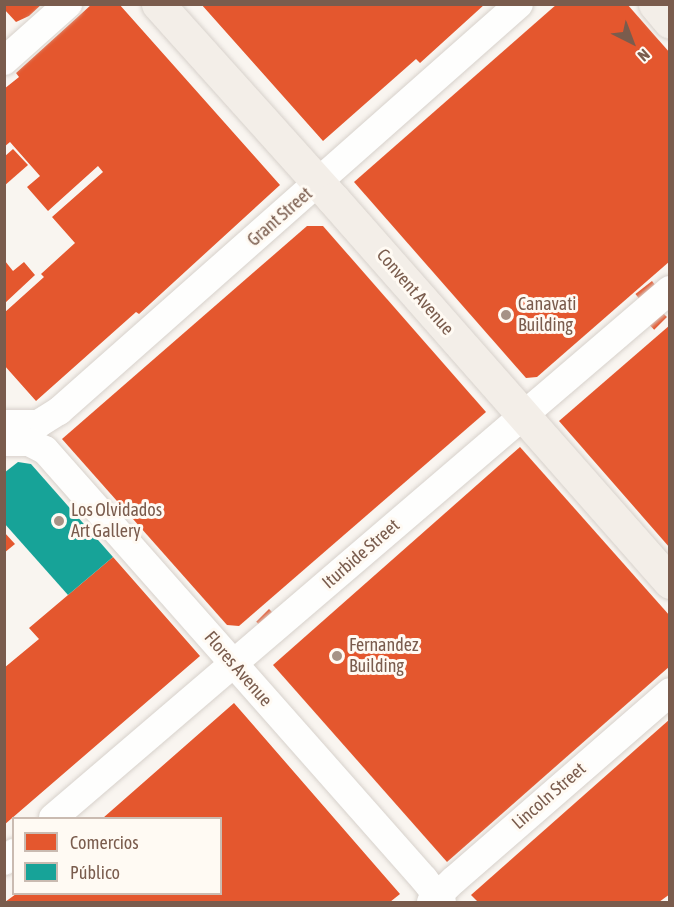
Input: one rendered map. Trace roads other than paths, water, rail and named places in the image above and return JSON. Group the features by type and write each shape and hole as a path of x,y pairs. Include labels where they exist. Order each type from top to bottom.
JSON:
{"main road":[{"name":"Convent Avenue","path":"158,4 319,183 669,582"},
{"path":"654,4 669,22"}],"street":[{"path":"4,61 68,4"},
{"name":"Grant Street","path":"24,436 59,411 519,4"},
{"name":"Iturbide Street","path":"56,817 669,290"},
{"path":"4,424 24,436"},
{"name":"Flores Avenue","path":"24,436 45,450 233,663 436,900"},
{"name":"Lincoln Street","path":"436,900 669,692"}],"place":[{"name":"Canavati Building","path":"506,315"},
{"name":"Los Olvidados Art Gallery","path":"59,521"},
{"name":"Fernandez Building","path":"337,656"}]}
